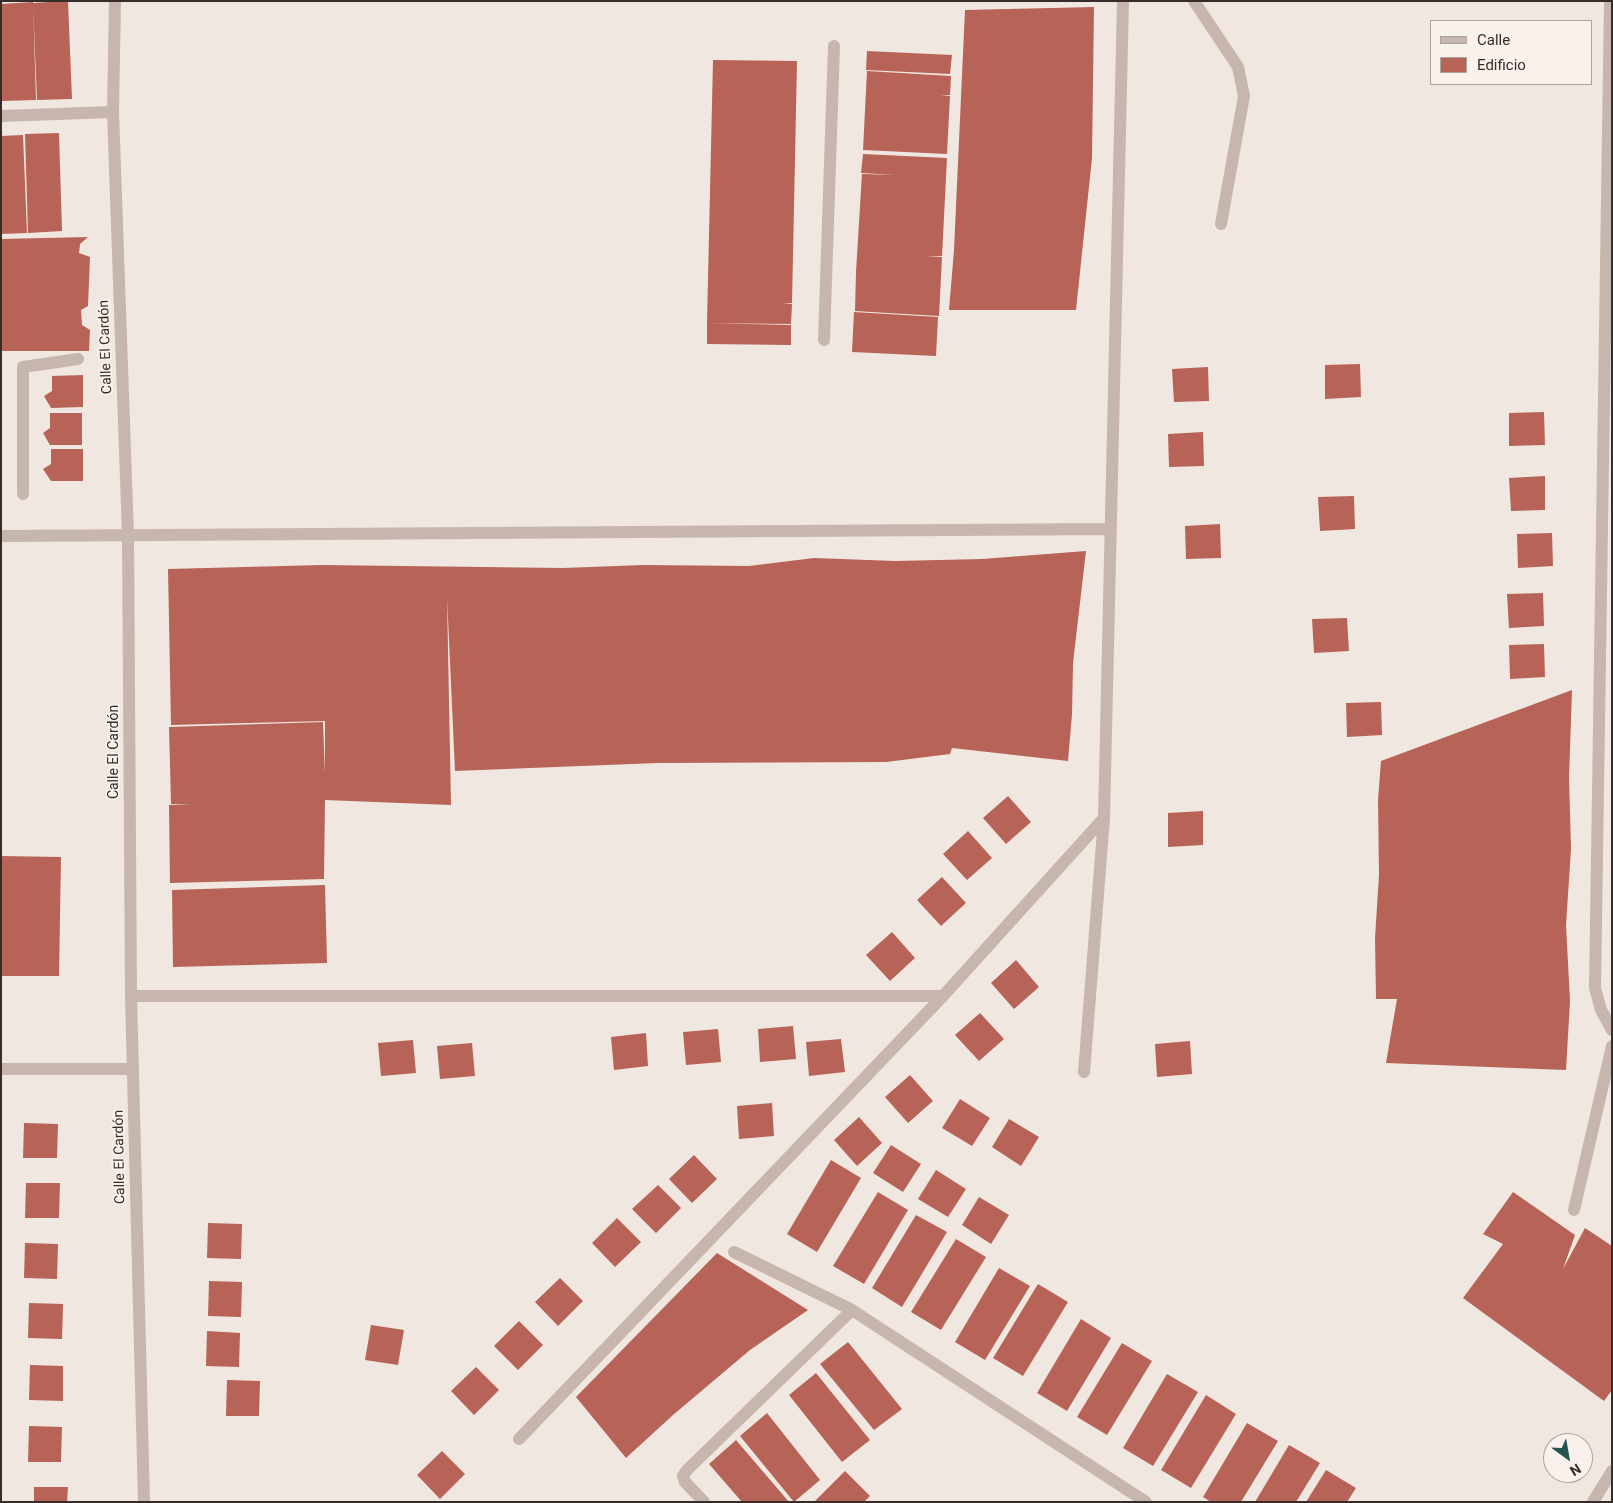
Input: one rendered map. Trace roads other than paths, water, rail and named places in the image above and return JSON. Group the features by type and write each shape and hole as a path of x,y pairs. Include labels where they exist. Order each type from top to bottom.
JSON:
{"street":[{"name":"Calle El Cardón","path":"115,1 113,112 128,535 131,996 144,1502"},
{"path":"1084,1072 1104,818 1124,1"},
{"path":"1194,1 1238,67 1244,96 1221,224"},
{"path":"1610,1 1595,988 1600,1010 1612,1030"},
{"path":"824,340 834,46"},
{"path":"1,116 113,112"},
{"path":"23,494 23,367 78,360"},
{"path":"1,536 1110,529"},
{"path":"519,1439 943,996 1104,818"},
{"path":"131,996 943,996"},
{"path":"1574,1210 1612,1046"},
{"path":"1,1069 133,1069"},
{"path":"734,1252 852,1310 1145,1501"},
{"path":"704,1502 686,1482 683,1476 687,1470 852,1310"},
{"path":"1593,1502 1612,1471"}]}
